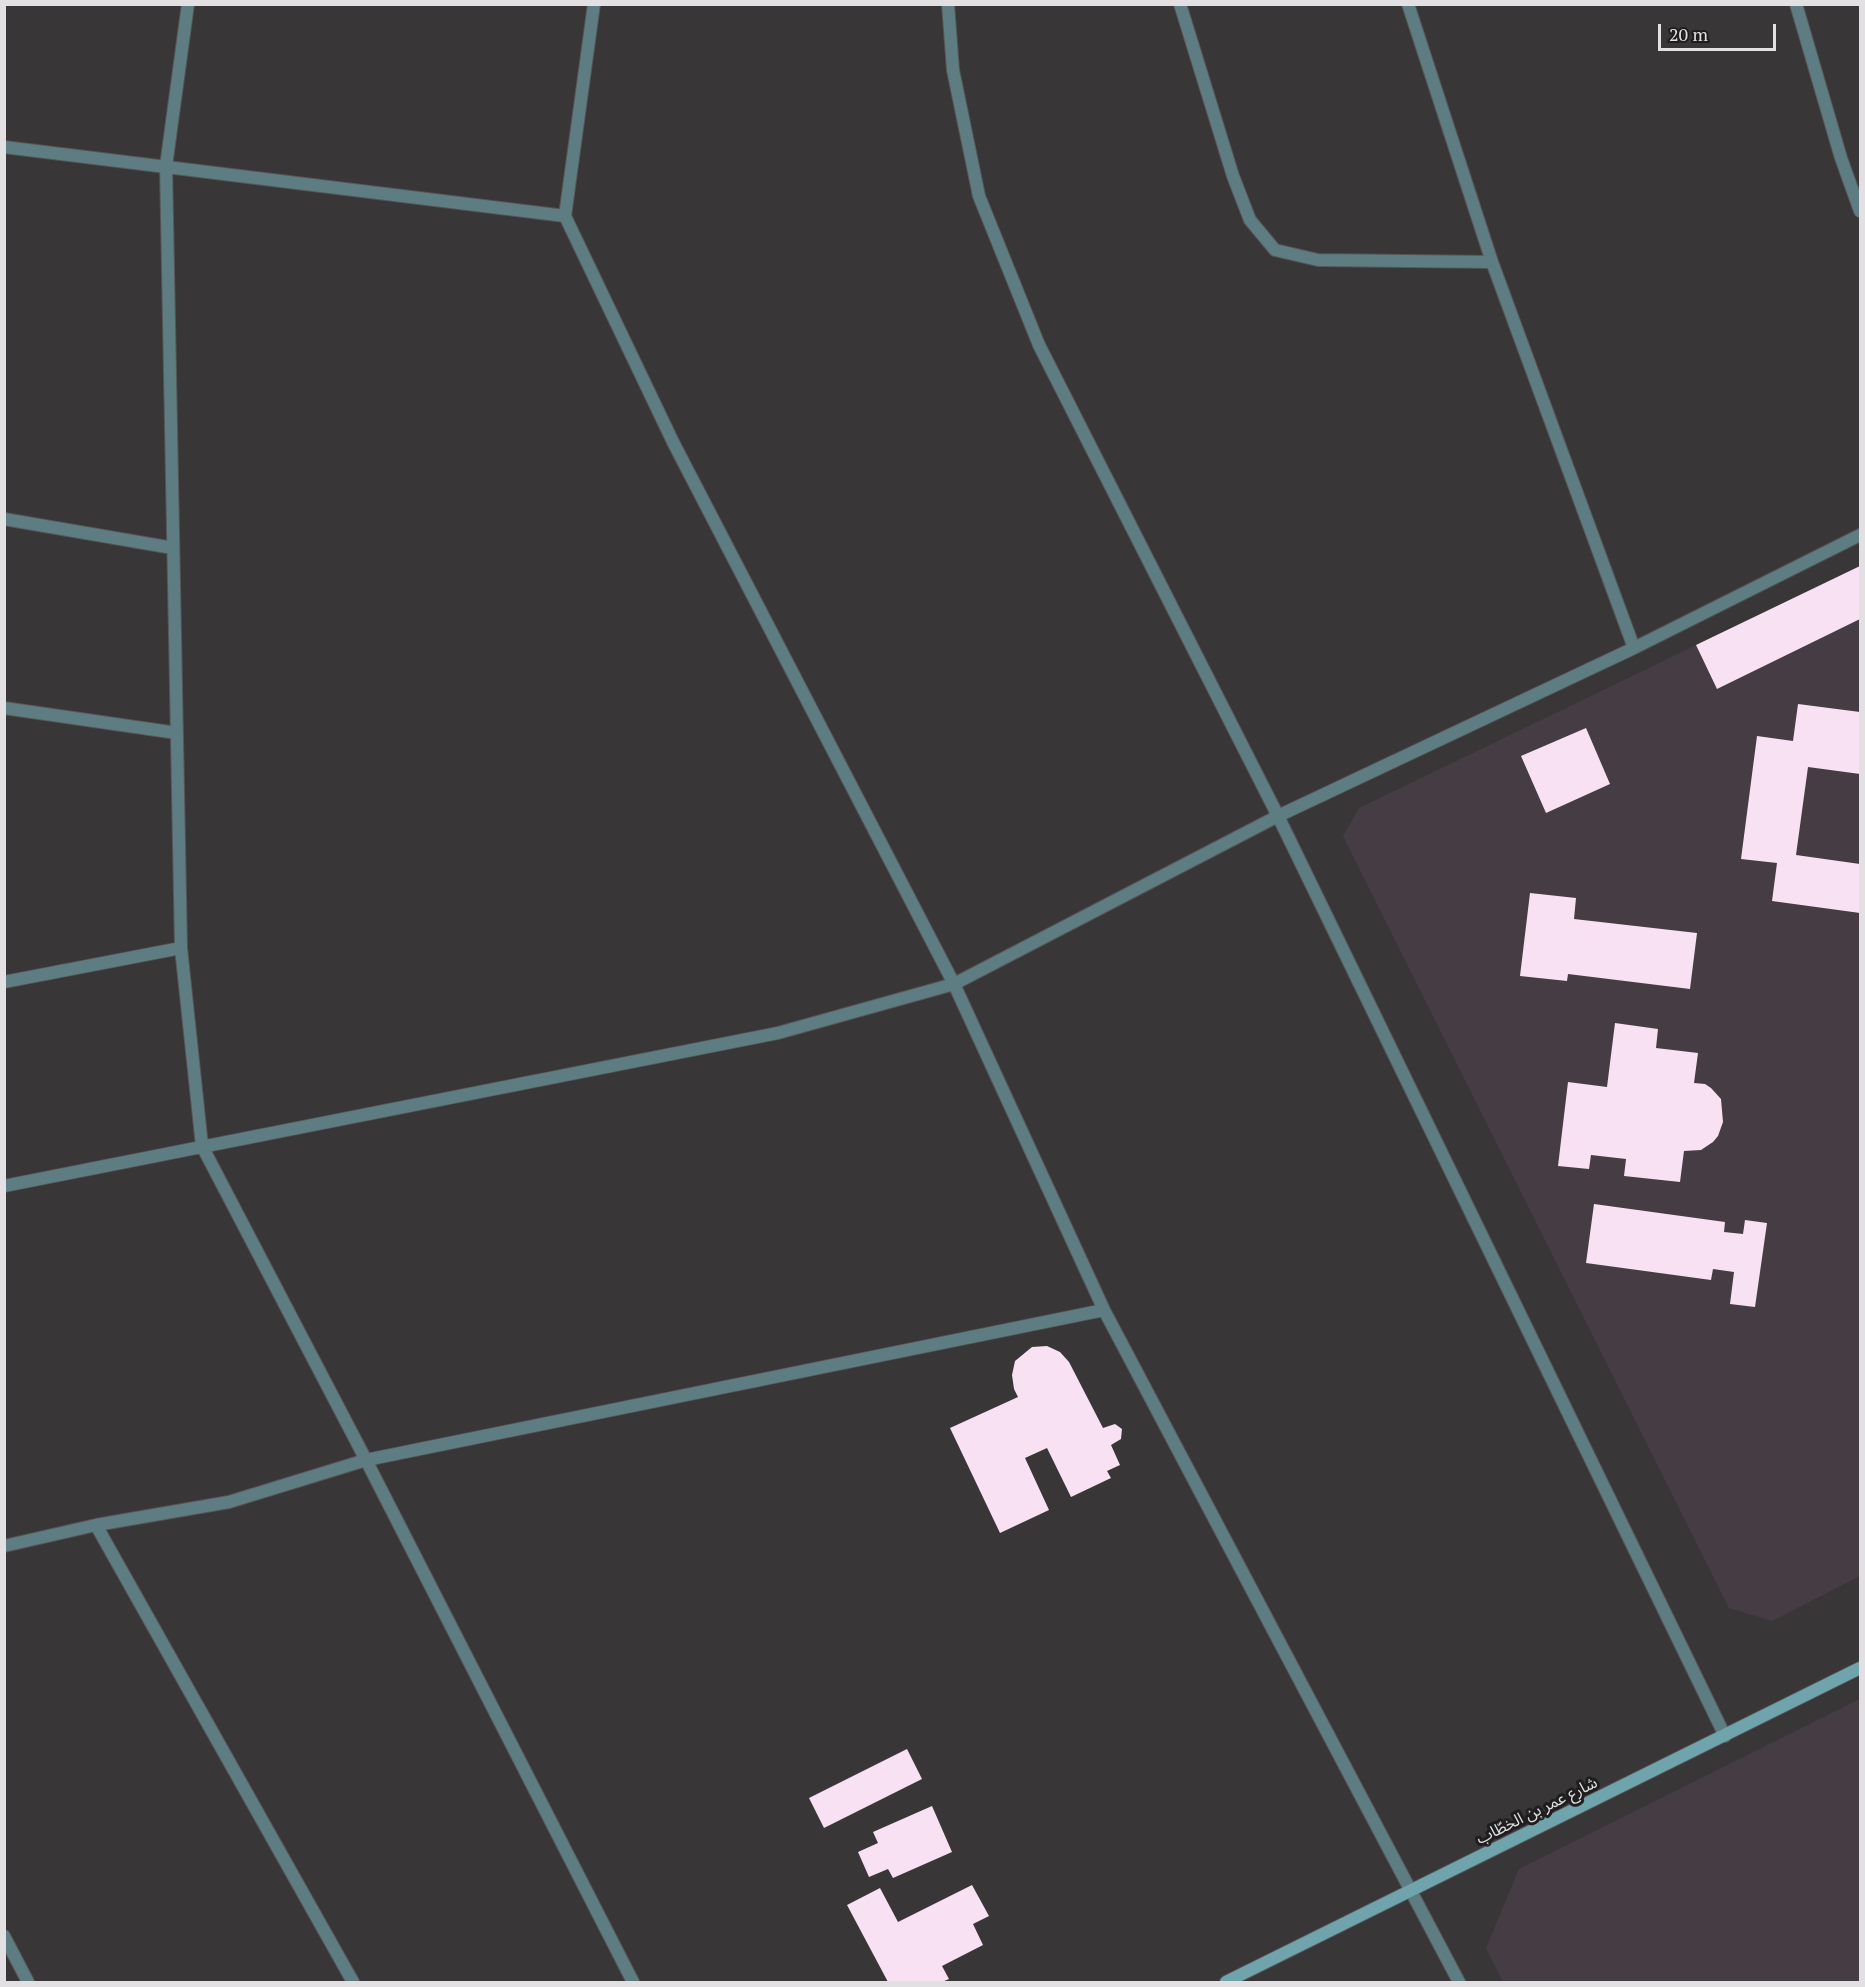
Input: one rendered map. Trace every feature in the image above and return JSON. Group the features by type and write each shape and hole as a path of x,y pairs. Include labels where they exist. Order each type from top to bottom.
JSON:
{"street":[{"path":"188,4 166,166 181,948 202,1146 366,1460 633,1983"},
{"path":"594,4 565,216 673,442 954,984 1104,1310 1459,1983"},
{"path":"948,4 953,70 979,196 1039,345 1278,816 1725,1736"},
{"path":"1180,4 1233,176 1250,220 1275,250 1318,260 1492,262"},
{"path":"1408,4 1492,262 1634,648"},
{"path":"1796,4 1841,158 1860,211"},
{"path":"4,147 565,216"},
{"path":"4,519 173,548"},
{"path":"4,1185 778,1033 954,984 1278,816 1634,648 1860,535"},
{"path":"4,708 177,734"},
{"path":"4,982 181,948"},
{"path":"4,1546 96,1525 229,1502 366,1460 1104,1310"},
{"path":"96,1525 353,1983"},
{"name":"شارع عمر بن الخطّاب","path":"1226,1983 1860,1668"},
{"path":"4,1936 28,1983"}],"shaded area":[{"path":"1860,566 1860,1576 1772,1621 1729,1608 1343,836 1359,808"},
{"path":"1860,1699 1860,1982 1503,1982 1486,1948 1519,1869"}],"building":[{"path":"1860,566 1860,619 1717,689 1696,645"},
{"path":"1798,704 1860,712 1860,774 1808,767 1796,855 1860,864 1860,913 1772,901 1777,863 1741,859 1757,736 1793,741"},
{"path":"1586,728 1610,784 1546,813 1521,756"},
{"path":"1530,893 1576,898 1574,919 1697,933 1690,989 1568,974 1567,981 1520,976"},
{"path":"1615,1023 1658,1029 1656,1048 1698,1053 1694,1083 1705,1084 1721,1099 1723,1122 1718,1136 1701,1150 1684,1151 1680,1182 1624,1176 1626,1159 1591,1155 1589,1169 1558,1166 1568,1082 1607,1087"},
{"path":"1594,1204 1725,1222 1724,1232 1743,1234 1745,1220 1767,1223 1755,1307 1730,1304 1734,1272 1713,1269 1711,1280 1586,1263"},
{"path":"1047,1346 1060,1352 1069,1362 1103,1428 1115,1424 1122,1429 1121,1439 1111,1445 1120,1465 1107,1471 1111,1478 1071,1497 1047,1448 1025,1458 1049,1510 1000,1533 950,1428 1018,1397 1012,1375 1015,1361 1032,1347"},
{"path":"907,1749 922,1779 824,1828 809,1798"},
{"path":"932,1806 952,1852 893,1878 888,1869 869,1877 858,1852 878,1843 873,1832"},
{"path":"972,1885 989,1916 973,1924 983,1945 942,1966 949,1979 942,1982 888,1982 847,1905 880,1888 898,1922"}]}
